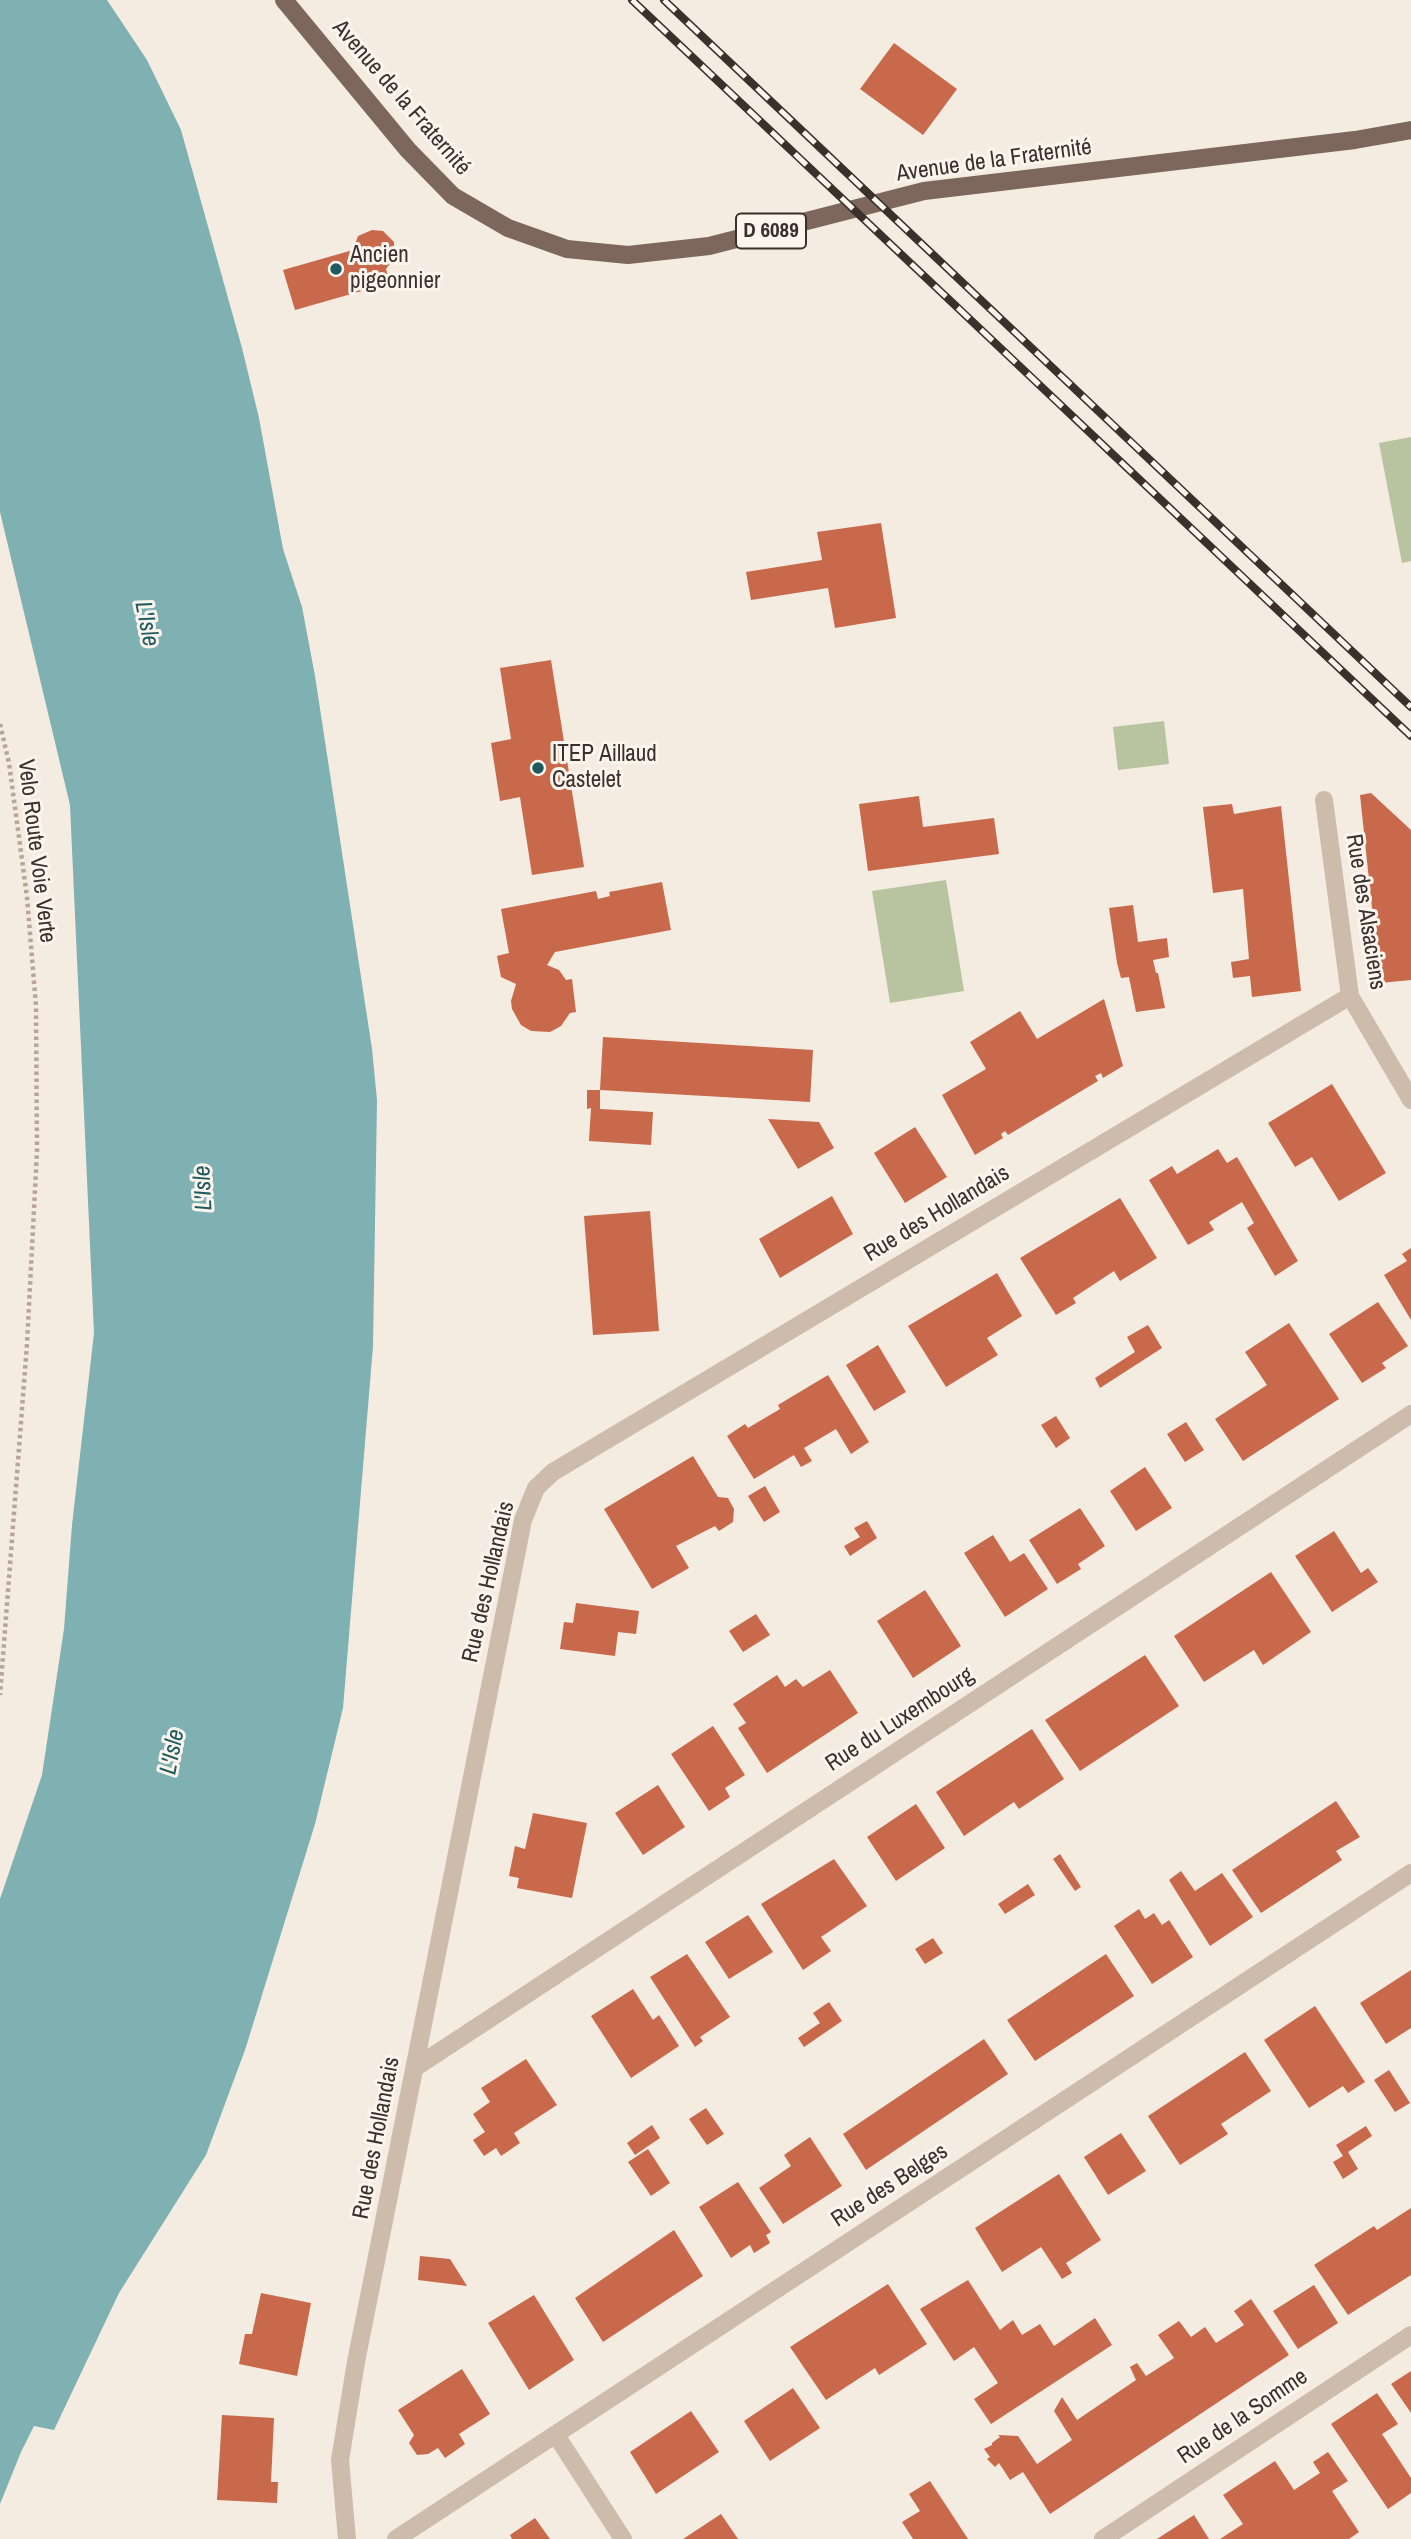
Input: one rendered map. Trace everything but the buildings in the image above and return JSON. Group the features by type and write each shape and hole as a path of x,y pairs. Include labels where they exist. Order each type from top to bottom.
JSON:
{"main road":[{"name":"Avenue de la Fraternité","path":"284,0 408,150 453,196 508,228 567,249 628,255 709,246 925,191 1355,140 1411,130"}],"street":[{"name":"Rue des Alsaciens","path":"1324,800 1350,996 1411,1100"},
{"name":"Rue des Hollandais","path":"347,2539 340,2460 356,2362 523,1520 536,1488 553,1472 1350,996"},
{"name":"Rue du Luxembourg","path":"416,2067 1411,1414"},
{"name":"Rue des Belges","path":"396,2539 1411,1873"},
{"name":"Rue de la Somme","path":"1103,2539 1411,2335"},
{"path":"556,2435 623,2539"}],"path":[{"name":"Velo Route Voie Verte","path":"0,724 9,763 28,910 36,1006 37,1150 27,1344 0,1695"}],"green space":[{"path":"1411,437 1411,561 1402,563 1379,443"},
{"path":"1164,721 1169,764 1118,770 1113,727"},
{"path":"946,880 964,991 890,1003 872,891"}],"water":[{"name":"L'Isle","path":"0,0 107,0 147,60 181,130 242,348 259,418 283,549 302,607 372,1049 377,1100 373,1346 343,1708 315,1824 245,2050 206,2155 119,2293 54,2430 34,2426 0,2504 0,1899 42,1775 64,1629 72,1525 94,1333 70,805 0,512"}],"railway":[{"path":"632,0 1411,736"},
{"path":"664,0 1411,707"}],"place":[{"name":"Ancien pigeonnier","path":"336,269"},
{"name":"ITEP Aillaud Castelet","path":"538,768"}]}
